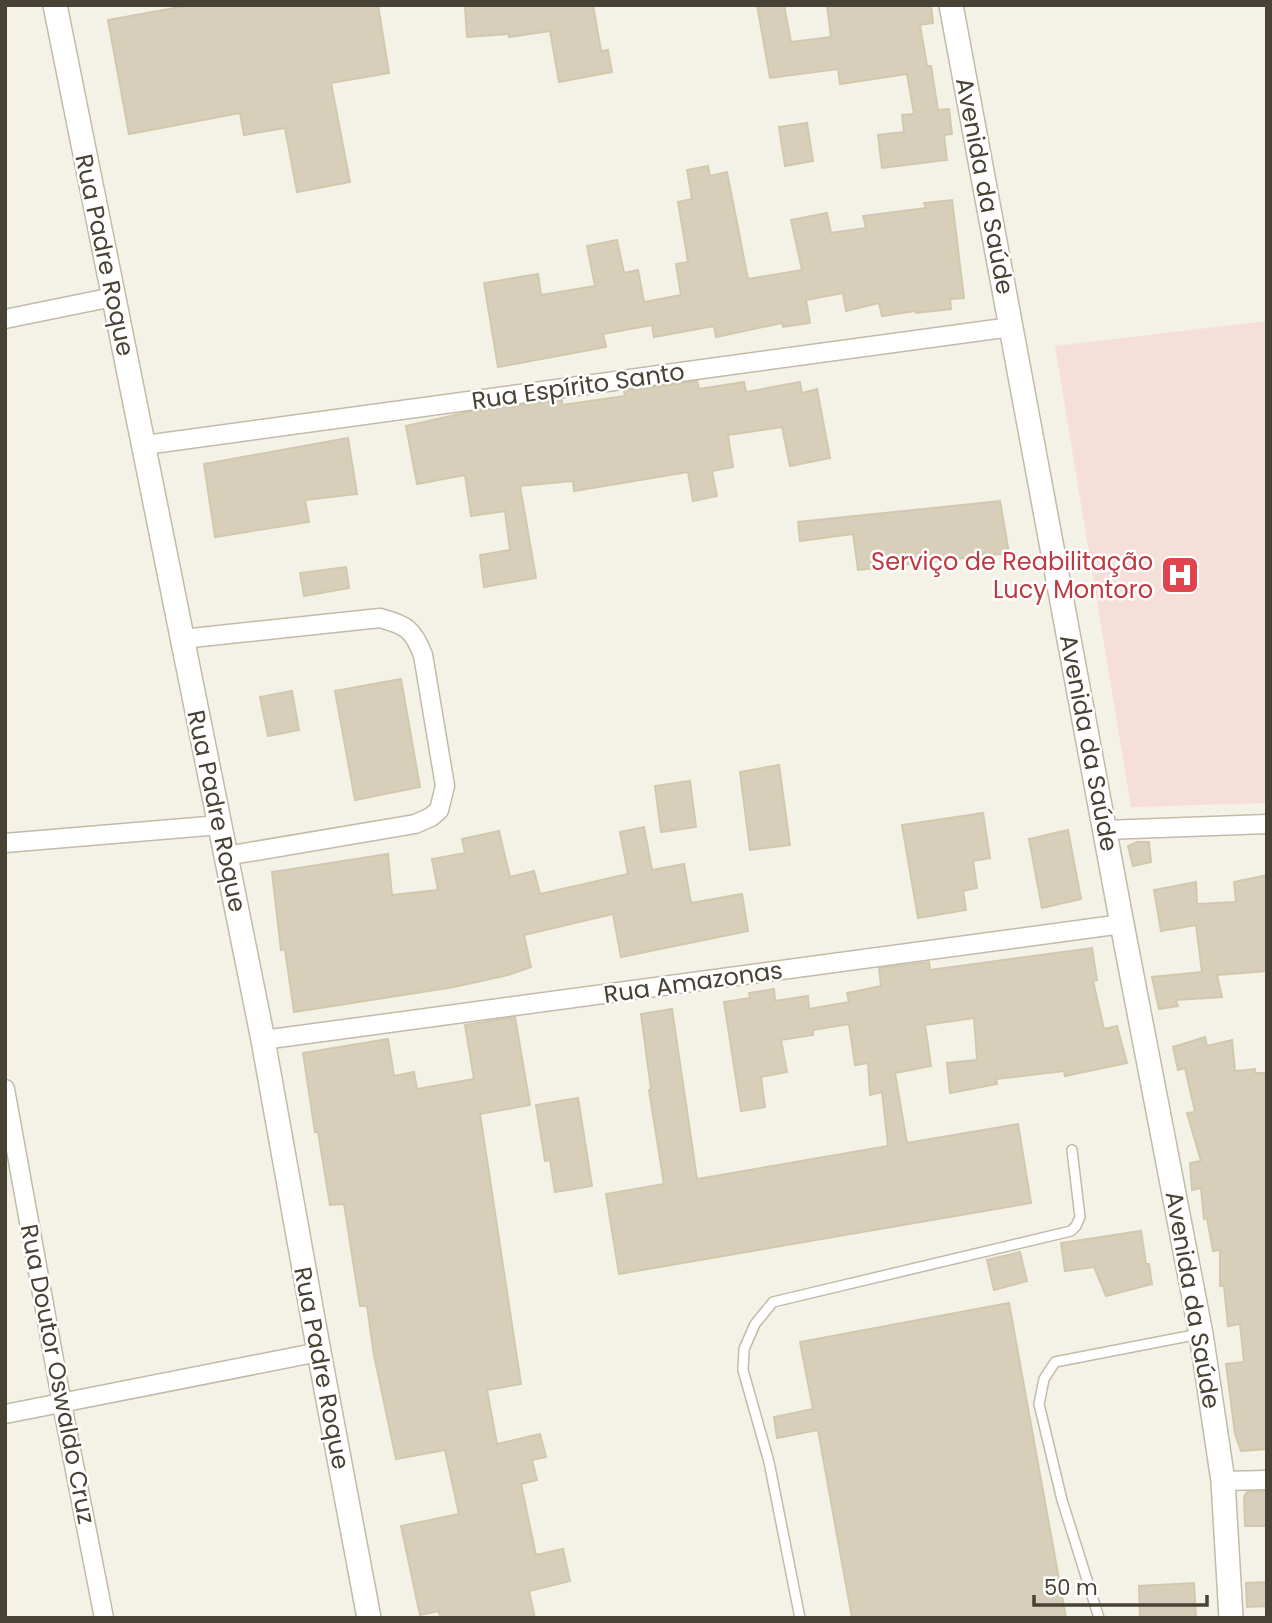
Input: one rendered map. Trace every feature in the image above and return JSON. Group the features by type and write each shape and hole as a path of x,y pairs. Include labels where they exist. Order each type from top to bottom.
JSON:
{"street":[{"name":"Rua Padre Roque","path":"55,5 263,1040 369,1618"},
{"name":"Avenida da Saúde","path":"951,5 1201,1334 1223,1481 1231,1618"},
{"path":"5,319 113,297"},
{"name":"Rua Espírito Santo","path":"145,445 1011,327"},
{"path":"182,639 380,618 409,628 424,655 445,786 439,810 415,824 226,856"},
{"path":"1105,830 1267,824"},
{"path":"5,844 220,825"},
{"name":"Rua Amazonas","path":"263,1040 1122,924"},
{"name":"Rua Doutor Oswaldo Cruz","path":"5,1089 104,1618"},
{"path":"5,1414 319,1352"},
{"path":"1223,1481 1267,1480"}],"lane":[{"path":"800,1618 769,1462 743,1370 744,1349 755,1324 774,1302 1071,1231 1080,1217 1072,1150"},
{"path":"1099,1618 1062,1500 1039,1404 1044,1379 1055,1362 1201,1334"}],"shaded area":[{"name":"Serviço de Reabilitação Lucy Montoro","path":"1267,321 1267,803 1131,807 1055,346"}],"building":[{"path":"191,5 378,5 389,73 331,83 350,182 297,192 285,128 244,135 240,113 129,134 108,20"},
{"path":"465,5 593,5 601,51 608,50 612,72 559,82 550,31 509,37 509,34 467,37"},
{"path":"757,5 784,5 791,42 831,37 827,5 931,5 933,23 920,25 927,66 931,66 938,110 949,109 952,134 944,135 947,160 882,168 878,135 904,132 902,115 914,114 907,74 840,84 838,69 770,78"},
{"path":"807,123 813,161 785,166 779,127"},
{"path":"708,166 710,176 727,172 748,279 802,270 791,220 827,213 831,233 866,228 863,216 926,208 924,203 952,200 964,298 950,299 951,309 882,316 879,303 846,311 843,293 806,300 810,323 783,327 782,323 716,337 714,326 654,337 652,325 603,334 606,347 498,367 484,283 538,274 541,295 595,286 587,246 617,240 624,273 638,270 644,302 681,295 676,264 688,262 678,202 692,199 687,170"},
{"path":"697,381 699,389 744,382 746,392 800,382 802,393 817,389 830,458 790,466 782,427 728,435 733,467 712,471 717,496 693,501 688,472 574,491 573,481 520,486 536,578 484,587 480,555 510,550 505,511 471,516 465,475 417,484 406,426 468,412 562,400 562,405 625,396 624,391"},
{"path":"348,438 357,494 305,500 309,522 215,537 204,464"},
{"path":"1000,501 1009,553 858,570 853,534 800,541 798,522"},
{"path":"346,567 349,588 304,596 300,573"},
{"path":"401,679 420,787 355,800 335,691"},
{"path":"292,691 299,730 268,736 260,697"},
{"path":"779,765 790,845 750,850 740,772"},
{"path":"690,781 696,827 661,832 655,786"},
{"path":"983,813 990,858 973,861 977,888 963,891 966,910 918,918 902,825"},
{"path":"644,827 652,870 684,864 691,903 742,894 748,931 621,957 613,914 524,935 531,967 508,975 454,987 294,1012 285,949 281,950 272,872 388,854 392,895 438,890 432,859 465,853 462,839 499,831 510,877 534,871 540,894 628,874 620,832"},
{"path":"1068,830 1081,899 1042,908 1029,839"},
{"path":"1137,842 1149,842 1151,862 1133,866 1128,846"},
{"path":"1267,875 1267,971 1217,975 1222,997 1176,1000 1178,1006 1159,1009 1152,977 1202,972 1196,925 1161,931 1154,890 1196,882 1197,904 1236,902 1234,882"},
{"path":"1092,948 1097,980 1093,981 1104,1029 1117,1026 1127,1063 1065,1076 1064,1071 996,1079 997,1084 950,1093 947,1063 977,1060 974,1018 925,1025 931,1066 895,1073 907,1143 1018,1124 1031,1203 619,1274 606,1194 664,1184 649,1090 641,1014 672,1009 697,1179 888,1146 882,1092 870,1095 868,1063 855,1065 849,1024 813,1030 813,1035 781,1040 787,1072 761,1077 765,1107 741,1111 724,1002 750,998 749,993 774,989 775,1001 808,996 809,1009 849,1002 847,993 881,986 879,968 929,962 930,970"},
{"path":"515,1017 530,1105 480,1114 521,1384 487,1390 497,1444 540,1434 546,1457 532,1460 537,1480 521,1484 536,1555 563,1549 570,1581 529,1591 535,1618 440,1618 439,1611 420,1615 401,1526 459,1514 445,1450 396,1459 374,1355 367,1306 360,1306 344,1204 330,1205 303,1053 388,1039 394,1076 414,1072 417,1089 474,1079 465,1025"},
{"path":"1205,1037 1207,1046 1232,1040 1235,1071 1255,1069 1255,1073 1267,1073 1267,1449 1241,1451 1235,1434 1226,1364 1244,1362 1240,1324 1228,1326 1224,1286 1220,1286 1220,1250 1213,1251 1207,1218 1204,1219 1201,1188 1192,1190 1190,1163 1201,1161 1187,1113 1195,1112 1185,1068 1178,1070 1173,1047"},
{"path":"578,1098 592,1186 555,1192 550,1160 545,1161 536,1105"},
{"path":"1141,1231 1152,1284 1106,1296 1094,1267 1065,1271 1061,1243"},
{"path":"1020,1252 1027,1281 994,1290 987,1260"},
{"path":"1009,1303 1066,1618 852,1618 818,1430 777,1438 774,1417 813,1409 800,1342"},
{"path":"1267,1491 1267,1526 1245,1526 1244,1497 1247,1492"},
{"path":"1267,1582 1267,1606 1247,1607 1246,1583"},
{"path":"1194,1583 1196,1618 1140,1618 1139,1586"}],"place":[{"name":"Serviço de Reabilitação Lucy Montoro","path":"1180,575"}]}
